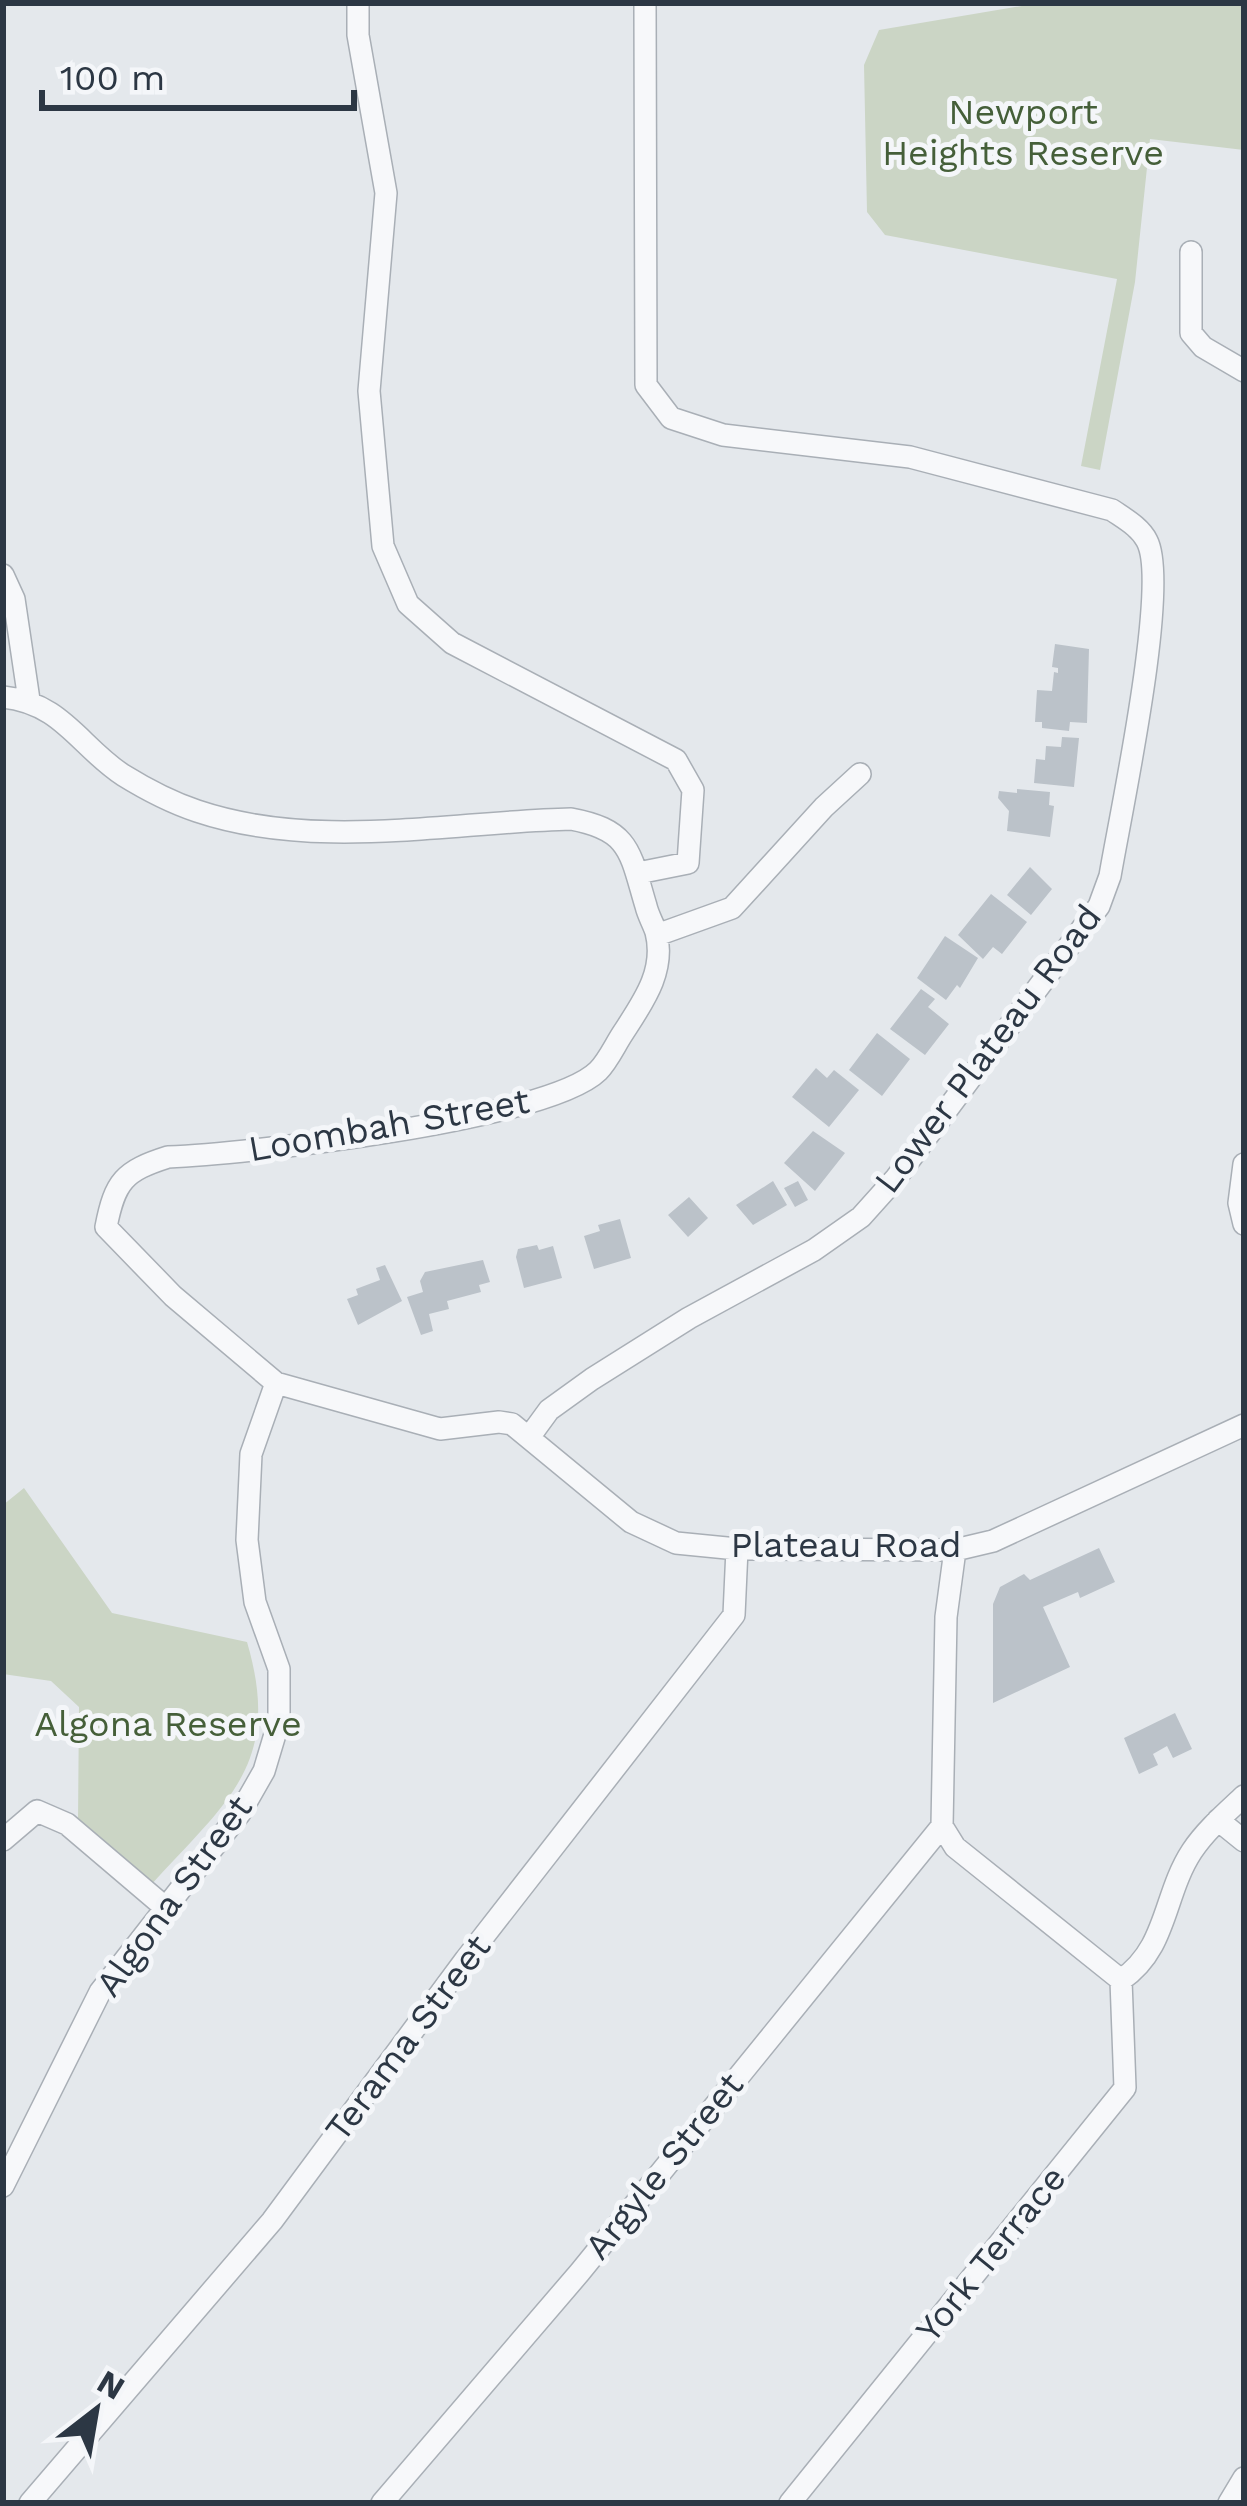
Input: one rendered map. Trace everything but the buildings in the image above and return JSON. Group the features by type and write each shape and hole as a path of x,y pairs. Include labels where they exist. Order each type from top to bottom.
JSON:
{"street":[{"path":"358,3 358,35 386,193 369,392 383,546 408,604 452,644 676,760 693,790 688,863 638,873"},
{"name":"Lower Plateau Road","path":"530,1436 549,1410 592,1379 843,1230 896,1178 1099,906 1110,876 1151,629 1155,572 1148,542 1135,525 1112,510 910,457 723,435 670,418 646,385 645,3"},
{"path":"1191,253 1191,333 1203,347 1244,371"},
{"path":"3,575 14,599 29,700 3,697"},
{"name":"Loombah Street","path":"29,700 76,732 121,774 195,811 266,827 367,831 571,819 602,824 622,838 657,935 656,974 650,992 598,1071 563,1093 514,1107 387,1131 168,1157 122,1179 106,1227 173,1296 276,1383 440,1430 499,1422 530,1436"},
{"path":"657,935 732,908 860,774"},
{"path":"1244,1164 1239,1203 1244,1224"},
{"name":"Algona Street","path":"3,2186 100,1992 240,1813 264,1771 279,1721 279,1669 255,1602 248,1540 251,1454 276,1383"},
{"name":"Plateau Road","path":"530,1436 631,1522 676,1543 736,1549 955,1550 993,1541 1244,1425"},
{"name":"Terama Street","path":"30,2503 272,2221 466,1959 734,1615 736,1549"},
{"path":"955,1550 946,1617 942,1826 955,1847 1120,1980 1139,1967 1156,1943 1190,1853 1244,1796"},
{"path":"3,1840 37,1811 67,1824 167,1909"},
{"path":"1218,1820 1244,1841"},
{"name":"Argyle Street","path":"382,2503 580,2272 942,1826"},
{"name":"York Terrace","path":"790,2503 1125,2088 1120,1980"},
{"path":"1229,2503 1244,2478"}],"green space":[{"name":"Newport Heights Reserve","path":"1039,3 1244,3 1244,150 1150,139 1135,282 1100,470 1081,466 1117,279 885,235 867,212 864,65 879,30"},
{"name":"Algona Reserve","path":"24,1488 112,1613 247,1642 258,1720 241,1778 203,1829 151,1885 78,1820 79,1707 51,1681 3,1674 3,1505"}]}
